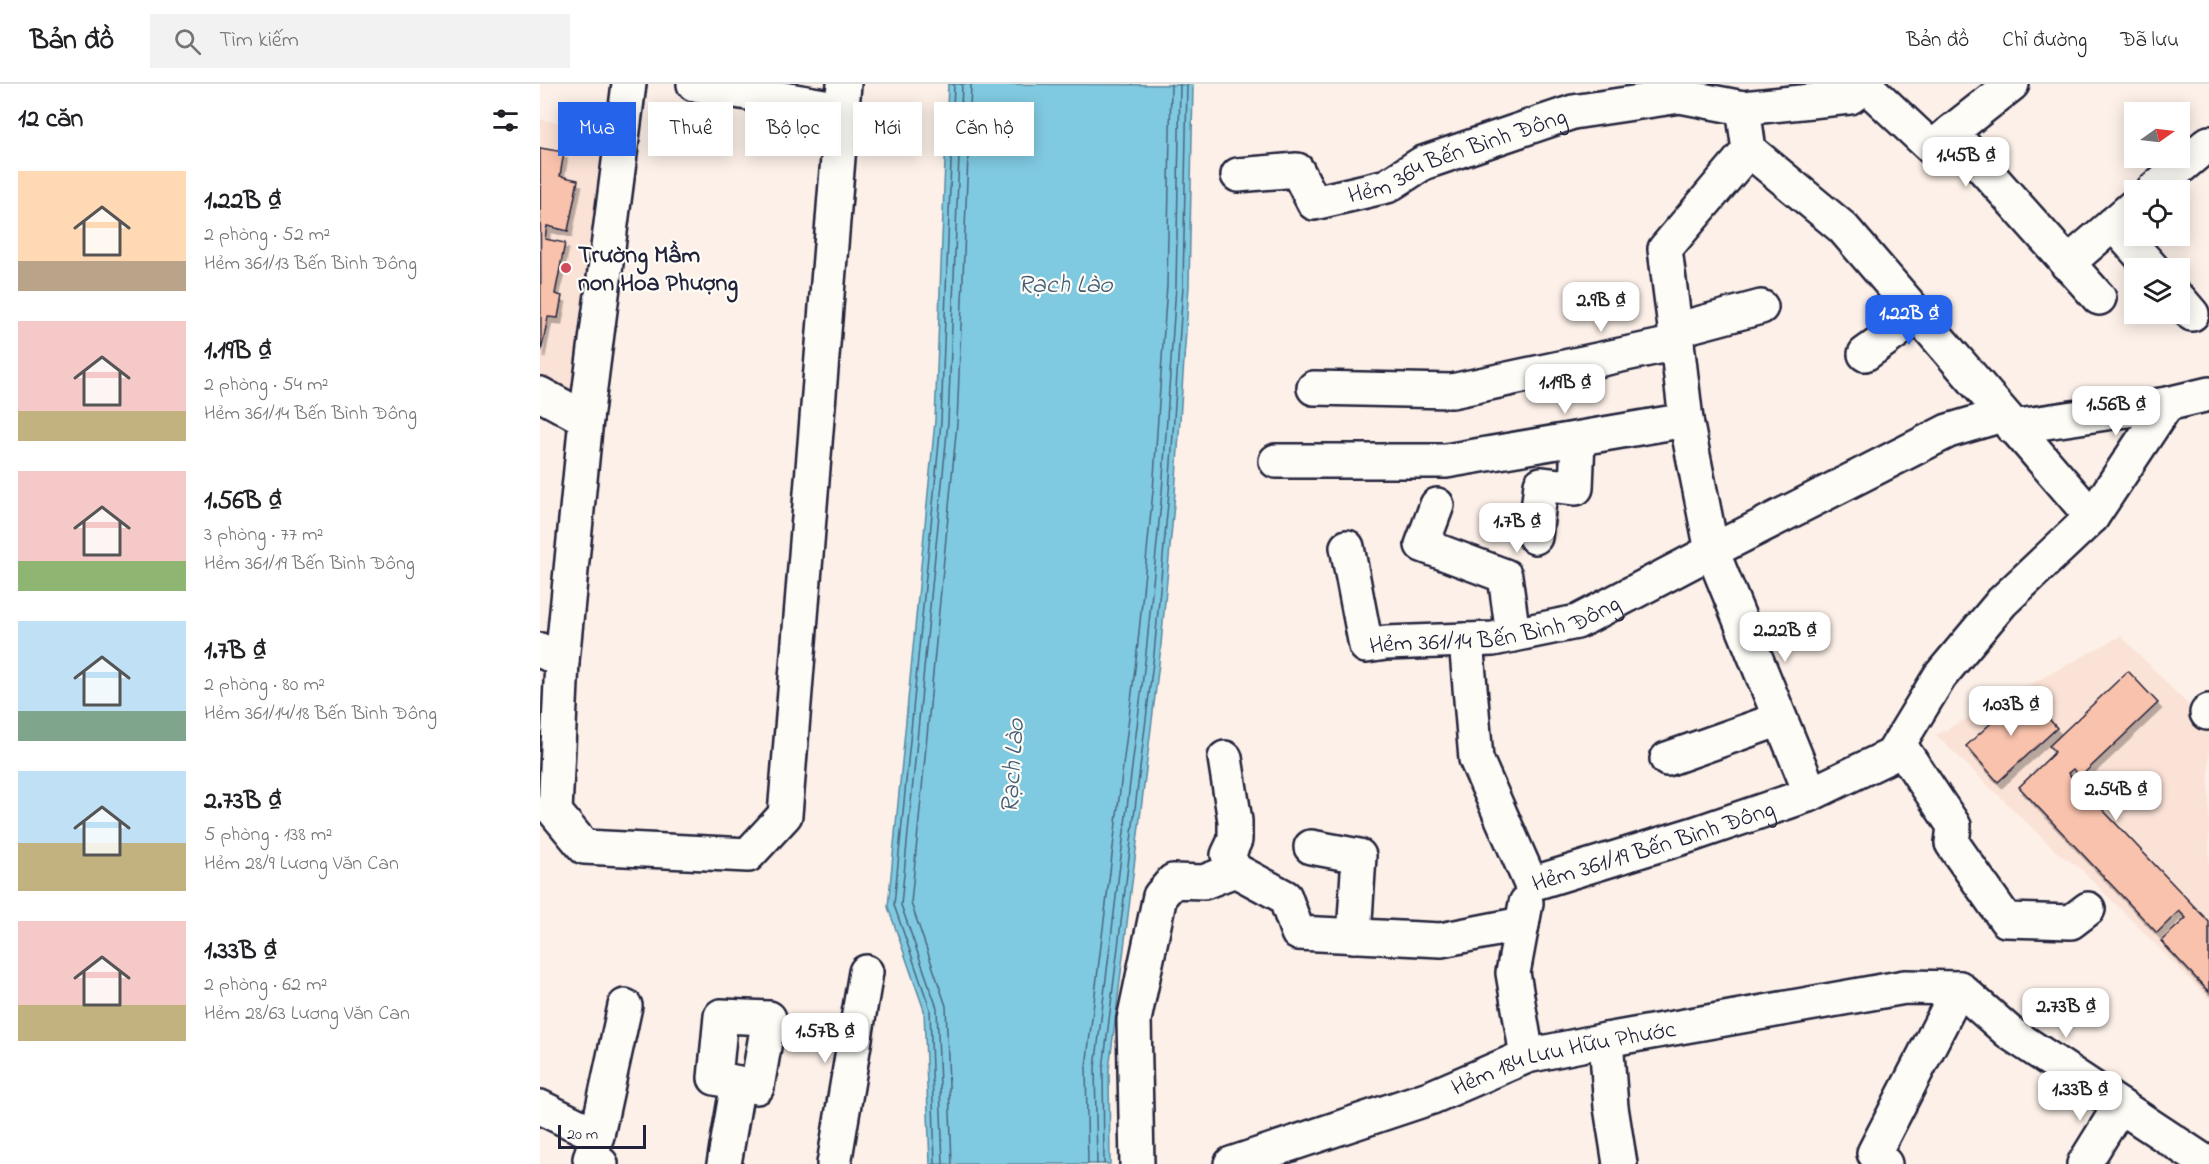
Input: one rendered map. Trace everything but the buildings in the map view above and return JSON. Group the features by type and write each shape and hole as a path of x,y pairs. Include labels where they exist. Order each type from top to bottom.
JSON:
{"street":[{"path":"629,84 586,419 551,656 555,812 584,847 748,855 785,815 843,97 694,84"},
{"path":"1867,85 1932,148 2012,84"},
{"name":"Hẻm 364 Bến Bình Đông","path":"1238,175 1297,170 1314,203 1387,186 1423,163 1573,112 1680,96 1743,108 1851,97 1867,85"},
{"path":"1743,108 1749,150 1843,228 2092,518"},
{"path":"1951,132 2099,298"},
{"path":"2165,180 2209,143"},
{"path":"1749,150 1665,249 1686,420 1712,551 1811,794"},
{"path":"2067,264 2124,215"},
{"path":"1314,388 1452,391 1676,336 1761,307"},
{"path":"1865,354 1917,316"},
{"path":"540,394 586,419"},
{"name":"Hẻm 361/14 Bến Bình Đông","path":"1347,547 1366,646 1386,643 1493,639 1577,622 1948,431 2007,421 2167,404 2209,394"},
{"name":"Hẻm 361/19 Bến Bình Đông","path":"1527,1056 1513,974 1531,884 1694,834 1811,794 1893,755 1940,676 2002,602 2092,518 2167,404"},
{"path":"1276,461 1446,461 1686,420"},
{"path":"1535,537 1540,484 1576,488 1578,439"},
{"path":"1437,505 1422,545 1505,576 1513,635"},
{"path":"1466,640 1476,759 1531,884"},
{"path":"1667,759 1780,719"},
{"path":"1899,744 1954,826 1952,843 2006,920 2071,922 2088,909"},
{"path":"1137,1164 1134,1020 1160,896 1173,881 1204,882 1235,870 1228,855 1235,840 1235,821 1225,758"},
{"path":"1311,847 1359,856 1354,936"},
{"name":"Hẻm 361/19 Bến Bình Đông","path":"1235,870 1285,897 1298,933 1441,940 1522,924"},
{"path":"834,1164 866,972"},
{"name":"Hẻm 184 Lưu Hữu Phước","path":"1231,1164 1432,1097 1527,1056 1905,987 1959,988"},
{"path":"1885,1164 1874,1153 1959,988 2010,1032 2208,1164"},
{"path":"540,1107 599,1149 625,1006"},
{"path":"1606,1040 1611,1107 1620,1164"},
{"path":"724,1164 738,1083"},
{"path":"2084,1164 2120,1106"}],"shaded area":[{"name":"Trường Mầm non Hoa Phượng","path":"540,119 558,123 558,156 607,156 578,380 569,392 540,383"},
{"path":"2121,636 2209,726 2209,999 2080,868 2059,854 1936,735"}],"water":[{"name":"Rạch Lào","path":"948,84 1193,85 1189,286 1175,493 1160,655 1109,1070 1110,1164 930,1164 924,1010 888,907 935,421 945,156 1034,156 1034,102 947,102"}],"place":[{"name":"Trường Mầm non Hoa Phượng","path":"566,268"}]}
